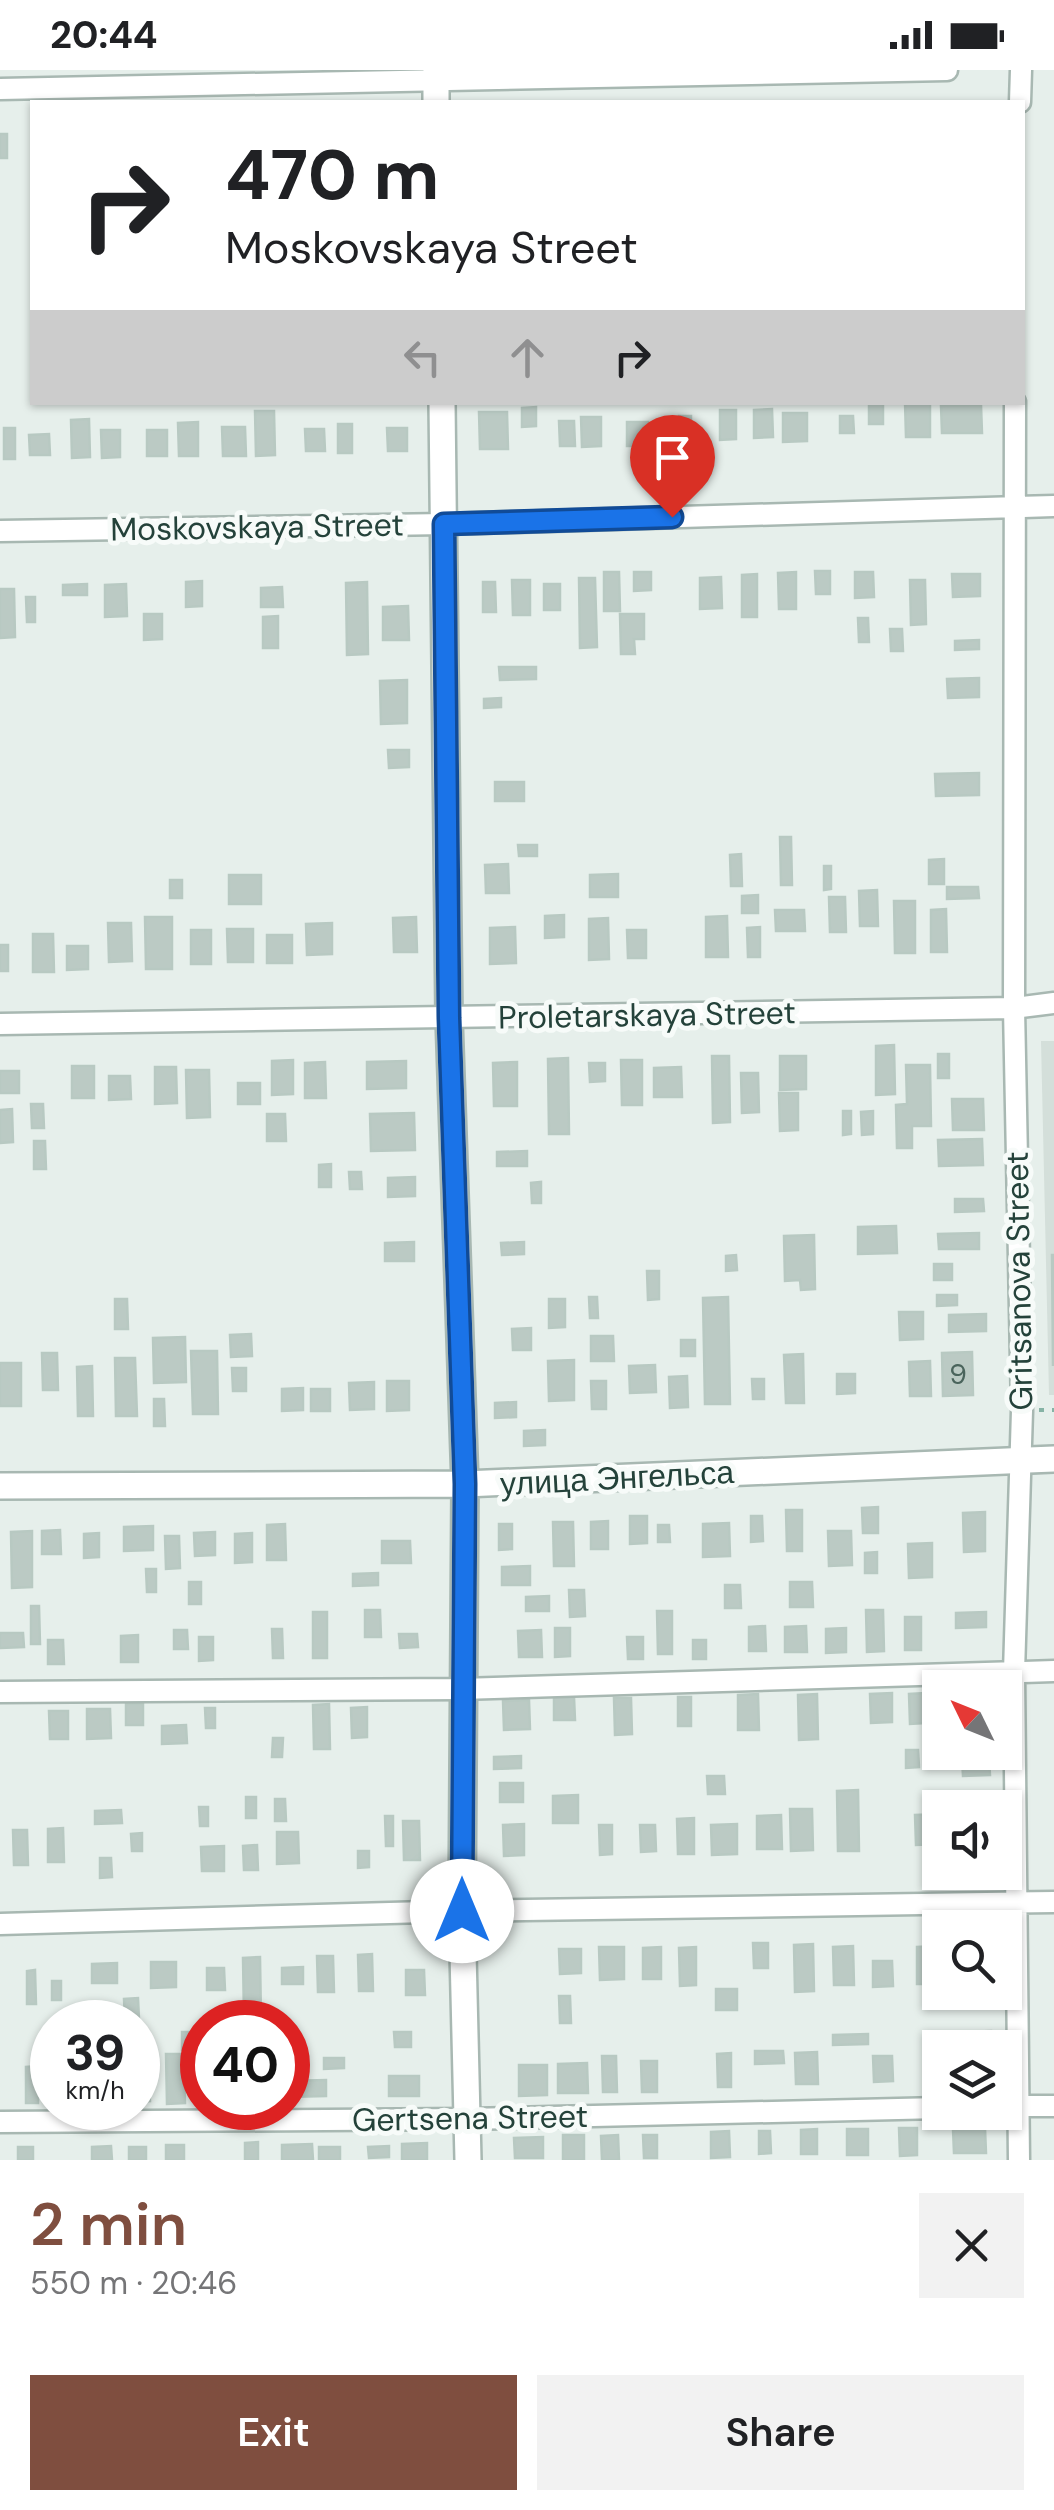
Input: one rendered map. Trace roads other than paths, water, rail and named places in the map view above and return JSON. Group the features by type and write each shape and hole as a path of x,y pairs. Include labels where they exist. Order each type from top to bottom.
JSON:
{"street":[{"path":"0,89 436,84 947,70"},
{"path":"1020,100 1021,70"},
{"path":"442,405 449,1018 465,1484 461,1689 468,2160"},
{"name":"Gritsanova Street","path":"1014,1670 1022,1411 1014,1008 1015,405"},
{"name":"Moskovskaya Street","path":"0,531 444,524 1054,506"},
{"name":"Proletarskaya Street","path":"0,1024 1014,1008 1054,1003"},
{"name":"улица Энгельса","path":"0,1486 465,1484 1054,1459"},
{"path":"1022,1672 1054,1671"},
{"path":"0,1692 461,1689 922,1675"},
{"name":"Gritsanova Street","path":"1013,2030 1015,1770"},
{"path":"0,1924 462,1911 1054,1902"},
{"path":"1022,2106 1054,2106"},
{"name":"Gertsena Street","path":"0,2122 469,2119 922,2108"},
{"name":"Gritsanova Street","path":"1015,2130 1019,2160"}]}
